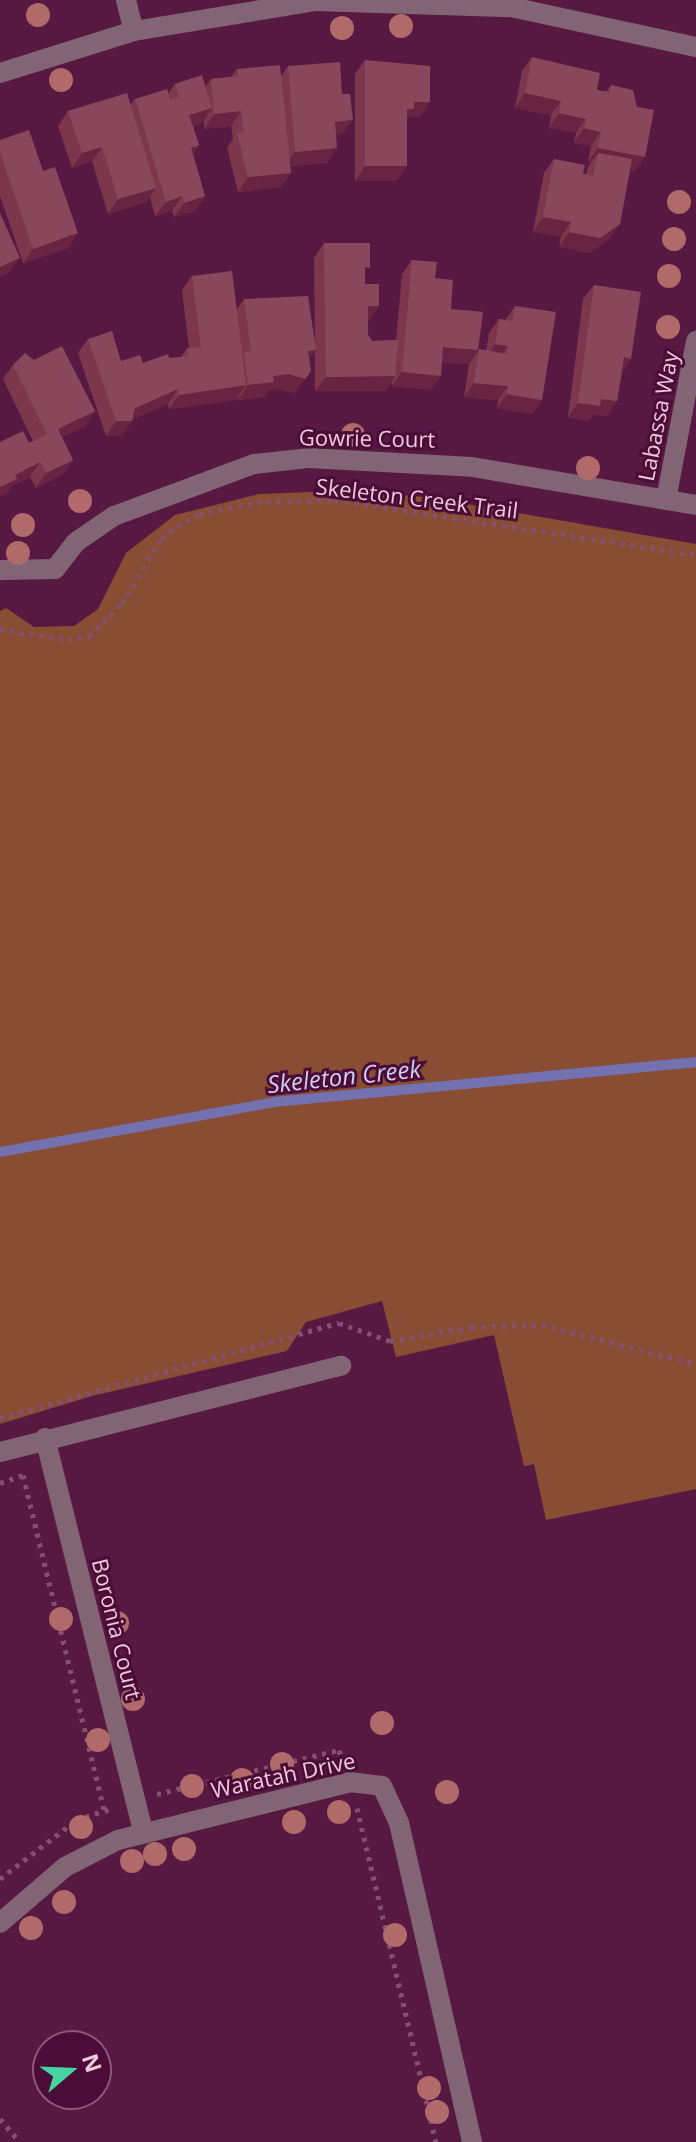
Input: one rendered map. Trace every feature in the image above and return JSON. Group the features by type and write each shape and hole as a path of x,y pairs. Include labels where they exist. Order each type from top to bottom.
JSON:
{"street":[{"path":"126,0 134,31"},
{"path":"0,73 134,31 315,1 511,4 696,47"},
{"name":"Labassa Way","path":"666,500 696,341"},
{"name":"Gowrie Court","path":"0,570 55,569 76,542 114,516 254,464 308,458 472,467 696,505"},
{"path":"0,1452 45,1438 341,1366"},
{"name":"Boronia Court","path":"45,1438 143,1832"},
{"name":"Waratah Drive","path":"0,1923 65,1867 143,1832 350,1782 382,1786 393,1802 472,2142"}],"path":[{"name":"Skeleton Creek Trail","path":"0,629 68,640 89,636 122,603 162,538 199,514 257,502 334,500 696,555"},
{"path":"0,1483 23,1475 104,1810"},
{"path":"0,1879 76,1820 135,1800 339,1750 350,1782 436,2142"},
{"path":"0,2119 20,2142"}],"shaded area":[{"path":"337,491 426,497 696,544 696,1489 546,1520 534,1464 524,1466 494,1335 396,1357 382,1301 306,1322 287,1351 92,1396 0,1424 0,611 6,608 34,627 74,626 98,609 126,553 175,515 259,494"}],"building":[{"path":"532,57 600,73 597,90 609,92 611,85 633,90 637,107 654,110 645,157 598,148 601,132 584,128 586,119 559,113 561,101 525,93"},
{"path":"365,60 430,66 430,102 414,102 414,109 407,109 407,166 365,166"},
{"path":"340,62 342,94 350,94 353,120 335,122 337,148 295,152 288,66"},
{"path":"280,65 291,173 248,177 237,133 244,132 241,111 214,114 211,79 238,76 237,69"},
{"path":"202,75 212,108 189,115 199,145 191,148 205,196 184,203 182,196 166,202 135,99 167,89 170,99 179,97 175,84"},
{"path":"127,93 156,188 118,199 102,147 82,153 68,111"},
{"path":"29,130 43,171 55,167 78,233 33,249 0,152 0,140"},
{"path":"598,153 632,159 620,224 600,238 569,232 571,222 543,217 554,159 585,165 583,174 593,176"},
{"path":"0,213 20,258 0,267"},
{"path":"324,243 370,243 370,268 365,267 365,284 379,284 379,306 368,306 368,335 372,341 398,340 395,376 326,377"},
{"path":"412,260 437,262 435,278 453,280 451,309 483,312 478,350 443,347 441,376 402,372"},
{"path":"232,271 246,385 179,395 178,389 135,408 132,421 116,421 88,339 112,331 121,361 140,355 143,363 168,354 169,358 188,356 187,348 201,347 192,276"},
{"path":"594,285 641,292 631,359 624,357 617,401 601,399 600,406 578,403"},
{"path":"308,296 316,350 308,351 311,371 305,379 288,374 273,376 274,382 248,385 244,352 251,351 244,299"},
{"path":"515,306 556,312 542,400 507,394 508,386 474,383 479,349 507,354 508,346 495,344 499,319 512,321"},
{"path":"62,346 95,411 58,429 73,460 46,473 40,462 0,487 0,442 23,431 29,443 47,434 13,365 25,353 34,360"}],"waterway":[{"name":"Skeleton Creek","path":"0,1152 274,1102 696,1062"}]}
